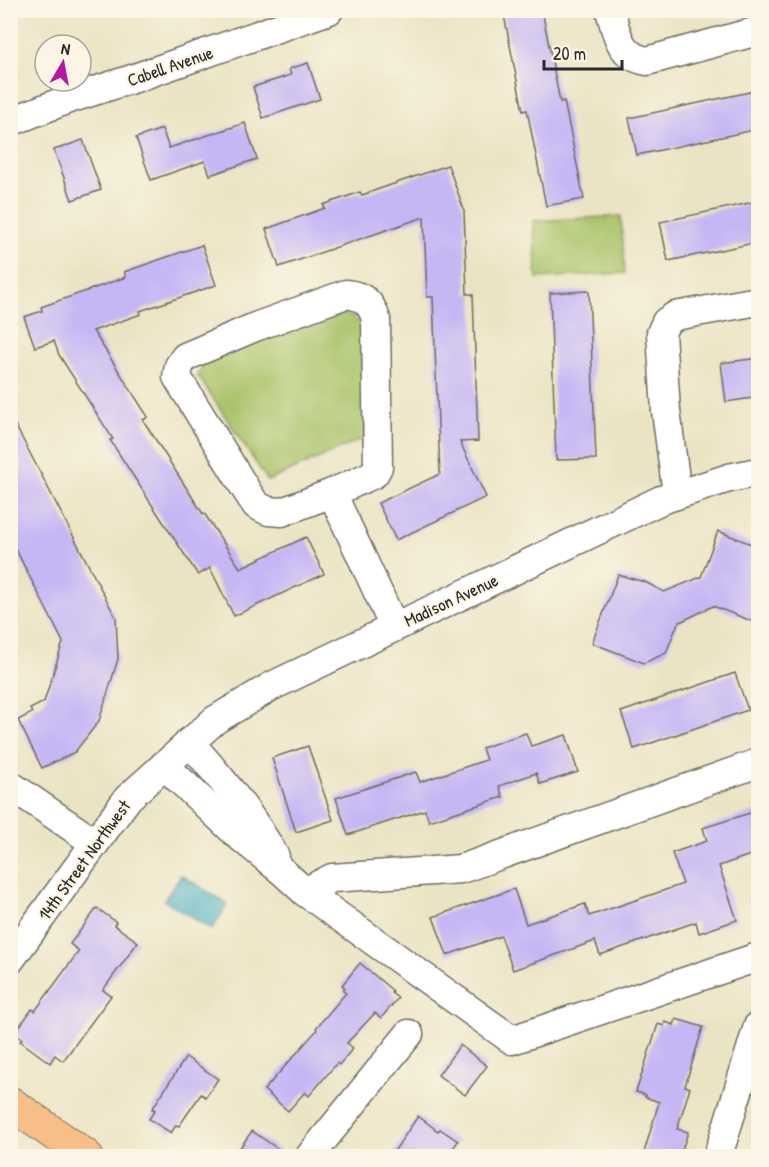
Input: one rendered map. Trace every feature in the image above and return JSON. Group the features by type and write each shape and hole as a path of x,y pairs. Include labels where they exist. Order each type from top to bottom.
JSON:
{"main road":[{"path":"10,1103 86,1156"}],"street":[{"name":"Cabell Avenue","path":"10,122 66,100 132,80 329,10"},
{"path":"610,10 623,49 636,59 647,61 759,31"},
{"path":"346,294 356,295 367,302 376,320 378,467 374,474 332,493 282,512 268,511 256,505 177,377 179,366 185,357 255,327 346,294"},
{"path":"677,494 666,411 661,333 666,322 675,316 759,301"},
{"name":"Madison Avenue","path":"164,765 215,720 272,686 661,500 729,478 759,472"},
{"path":"332,493 394,627"},
{"path":"189,742 261,832 283,872"},
{"path":"305,892 332,879 461,869 759,763"},
{"path":"164,765 237,836 305,892 512,1040 759,957"},
{"name":"14th Street Northwest","path":"10,960 128,798 164,765"},
{"path":"10,785 95,843"},
{"path":"718,1156 759,1026"},
{"path":"310,1156 409,1034"}],"green space":[{"path":"621,216 625,273 537,278 533,221"},
{"path":"346,313 362,324 366,437 268,481 198,376 205,359"}],"water":[{"path":"181,875 228,904 212,930 164,900"}],"building":[{"path":"503,10 542,10 560,102 564,101 584,199 546,206 527,110 523,111"},
{"path":"308,63 320,99 263,118 253,87 291,75 289,69"},
{"path":"759,90 759,129 637,155 629,118"},
{"path":"245,123 257,159 210,175 205,161 151,180 136,138 162,129 169,148"},
{"path":"83,140 101,190 72,200 54,150"},
{"path":"448,165 464,210 467,294 473,294 478,441 460,442 486,497 396,540 378,503 440,474 433,297 427,297 424,217 279,267 266,229 325,208 323,205 360,192 362,195"},
{"path":"759,201 759,242 668,261 660,222"},
{"path":"202,245 216,285 140,311 141,314 93,331 148,417 143,420 240,568 306,537 324,574 234,616 210,568 198,575 154,508 59,355 54,341 35,347 24,317 42,311 41,307 126,277 124,272"},
{"path":"589,291 596,459 556,460 550,293"},
{"path":"759,358 759,397 726,402 721,363"},
{"path":"10,415 116,618 118,659 99,721 75,752 42,768 18,720 32,713 30,709 44,702 63,642 10,538"},
{"path":"718,531 759,547 759,624 713,606 678,623 666,653 644,663 592,643 618,575 645,582 664,592 701,577"},
{"path":"735,673 748,710 634,749 621,712"},
{"path":"526,733 531,746 566,735 578,772 540,784 536,773 499,786 503,797 429,821 425,810 348,835 336,798 416,772 420,782 486,760 482,748"},
{"path":"308,746 333,820 296,832 272,758"},
{"path":"759,810 759,852 719,866 737,920 699,933 696,922 600,955 595,941 513,970 501,936 447,955 433,917 514,889 526,924 585,904 589,916 683,884 672,853 707,841 703,828"},
{"path":"97,908 116,922 114,925 138,942 103,990 111,996 63,1061 55,1055 50,1063 14,1034 32,1009 35,1011 79,951 70,944"},
{"path":"360,963 398,998 381,1018 375,1013 347,1043 353,1048 339,1065 337,1063 309,1096 305,1092 288,1111 264,1090 346,993 342,985"},
{"path":"676,1019 703,1027 685,1086 690,1088 677,1129 688,1132 680,1156 643,1156 659,1102 636,1092 658,1024 664,1026 665,1022 674,1025"},
{"path":"460,1045 487,1066 465,1095 438,1075"},
{"path":"186,1057 218,1079 206,1097 201,1094 179,1126 176,1125 171,1133 149,1119 155,1110 152,1109"},
{"path":"418,1116 438,1131 440,1129 458,1141 448,1156 391,1156"},
{"path":"252,1131 288,1156 234,1156"}]}
